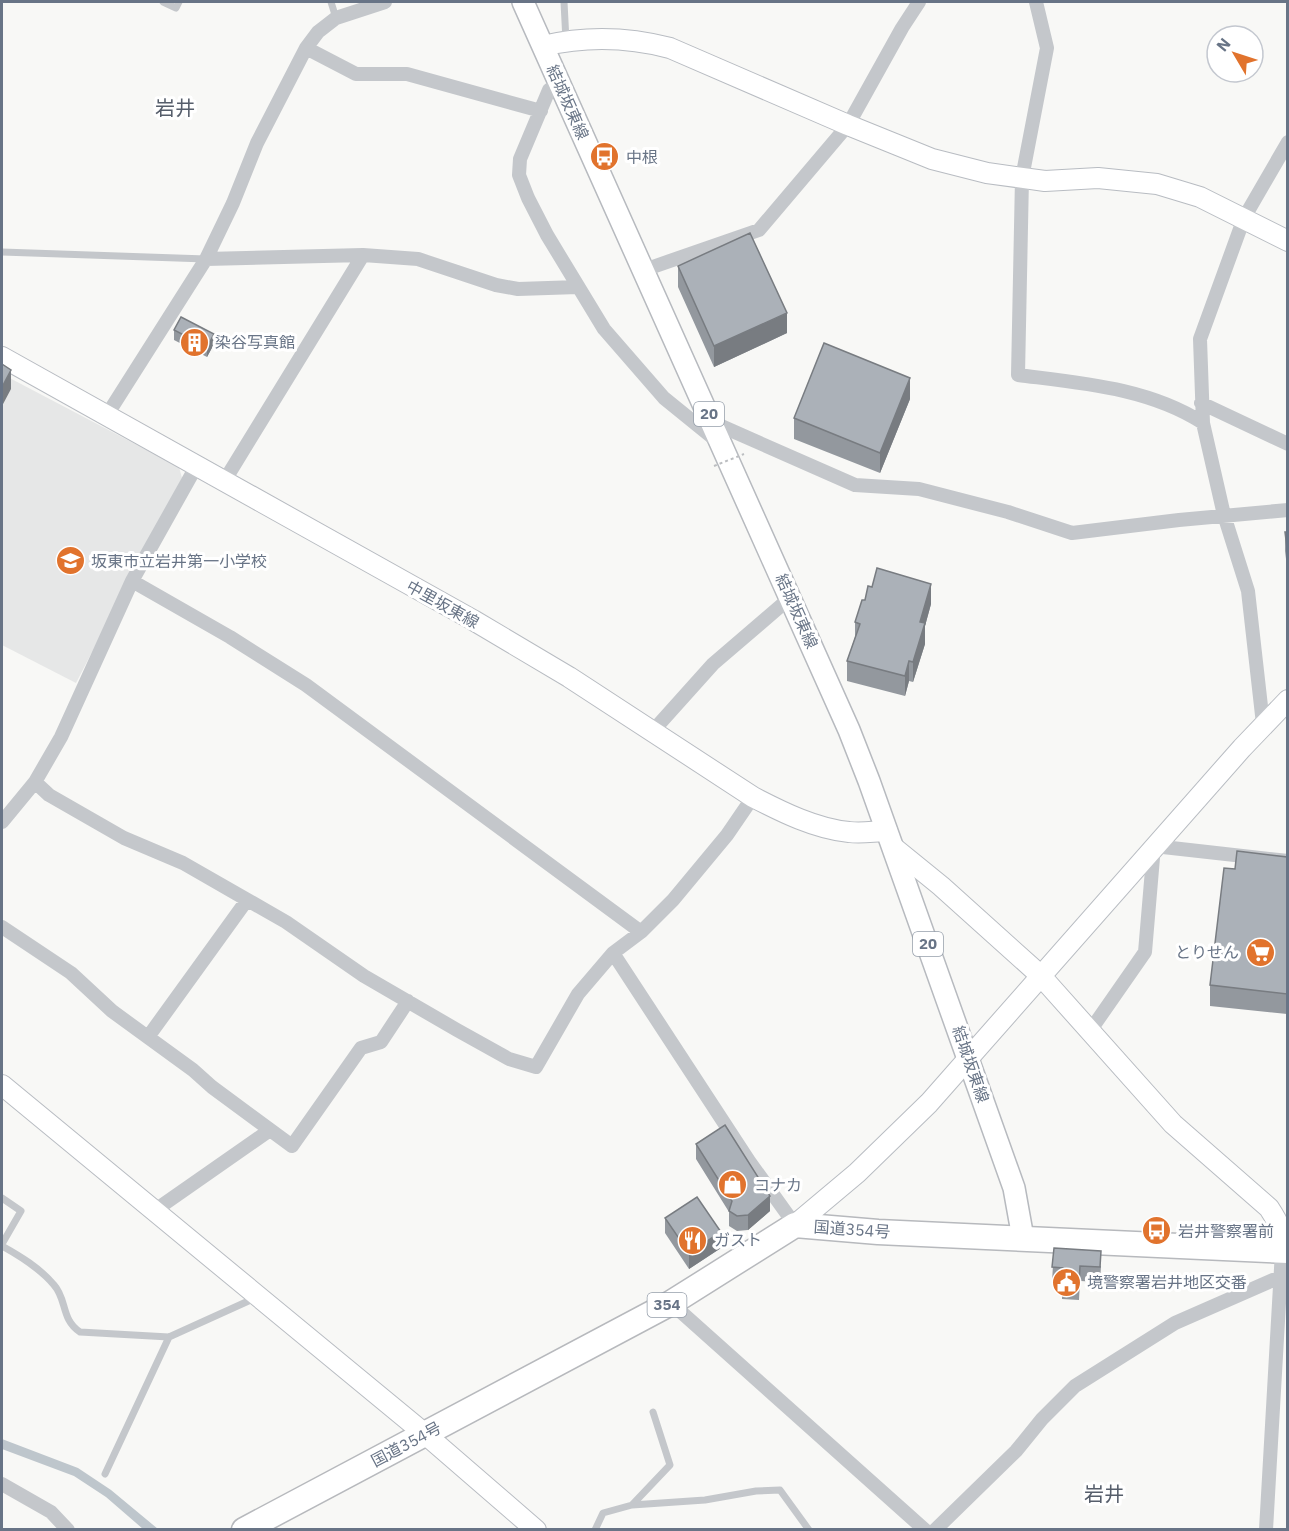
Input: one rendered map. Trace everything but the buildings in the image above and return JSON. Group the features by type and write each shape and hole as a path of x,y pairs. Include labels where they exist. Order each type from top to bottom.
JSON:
{"highway":[{"name":"国道354号","path":"244,1530 671,1303 795,1225 832,1229 1285,1251"}],"main road":[{"name":"結城坂東線","path":"523,2 849,730 1014,1188 1023,1238"}],"street":[{"path":"107,415 206,259 233,203 257,143 306,48 318,32 336,18 385,2"},
{"path":"644,270 759,230 848,125 902,28 920,2"},
{"path":"1036,2 1047,48 1022,178 1018,375 1137,394 1181,409 1203,423"},
{"path":"543,46 566,41 617,39 670,48 932,159 987,173 1045,181 1098,178 1157,184 1200,196 1287,241"},
{"path":"306,48 356,74 407,74 541,111"},
{"path":"560,82 549,90 520,159 519,175 528,198 547,235 604,329 664,398 723,445"},
{"path":"1263,724 1248,591 1224,515 1203,423 1200,339 1244,218 1287,142"},
{"path":"206,259 363,255 418,259 495,285 518,289 578,287"},
{"path":"225,480 363,255"},
{"name":"中里坂東線","path":"2,357 473,620 569,677 753,797 779,811 822,826 890,839"},
{"path":"1201,404 1287,444"},
{"path":"712,422 855,485 919,489 1008,512 1072,533 1287,510"},
{"path":"2,822 34,782 61,737 132,581 197,465"},
{"path":"132,581 230,637 306,685 641,932"},
{"path":"652,732 713,664 791,597"},
{"path":"613,953 749,1161 795,1225 857,1173 899,1133 969,1058 1263,724 1287,701"},
{"path":"34,782 49,795 124,838 183,863 247,900 328,949 364,976 509,1059 536,1067 578,994 613,953 641,932 680,892 727,835 753,797"},
{"path":"890,839 1040,975 1173,1124 1269,1208 1280,1226 1285,1251 1280,1276 1266,1530"},
{"path":"1154,846 1287,861"},
{"path":"1090,1031 1145,952 1154,846"},
{"path":"148,1037 247,900"},
{"path":"2,927 72,973 112,1011 292,1146 361,1048 381,1042 408,1001"},
{"path":"2,1085 425,1434 536,1530"},
{"path":"154,1211 270,1130"},
{"path":"935,1530 1016,1451 1042,1419 1075,1386 1175,1323 1280,1276"},
{"path":"671,1303 925,1530"},
{"path":"2,1484 51,1512 68,1530"}],"lane":[{"path":"163,2 176,8 179,2"},
{"path":"331,2 336,18"},
{"path":"564,2 566,41"},
{"path":"2,252 206,259"},
{"path":"2,1197 21,1211 2,1245 22,1257 56,1286 71,1326 80,1332 169,1336 258,1297"},
{"path":"105,1474 169,1336"},
{"path":"632,1504 670,1465 653,1412"},
{"path":"595,1530 603,1514 632,1504 705,1500 756,1491 780,1490 809,1530"}],"path":[{"path":"714,466 744,454"}],"shaded area":[{"name":"坂東市立岩井第一小学校","path":"2,374 179,467 182,478 76,683 2,645"},
{"path":"2,1439 78,1468 111,1490 158,1529 143,1529 106,1497 74,1476 2,1449"}],"place":[{"name":"中根","path":"605,157"},
{"name":"染谷写真館","path":"194,342"},
{"name":"坂東市立岩井第一小学校","path":"70,561"},
{"name":"とりせん","path":"1260,952"},
{"name":"コナカ","path":"733,1185"},
{"name":"岩井警察署前","path":"1157,1231"},
{"name":"ガスト","path":"693,1240"},
{"name":"境警察署岩井地区交番","path":"1066,1282"}],"district":[{"name":"岩井","path":"175,108"},
{"name":"岩井","path":"1104,1494"}]}
